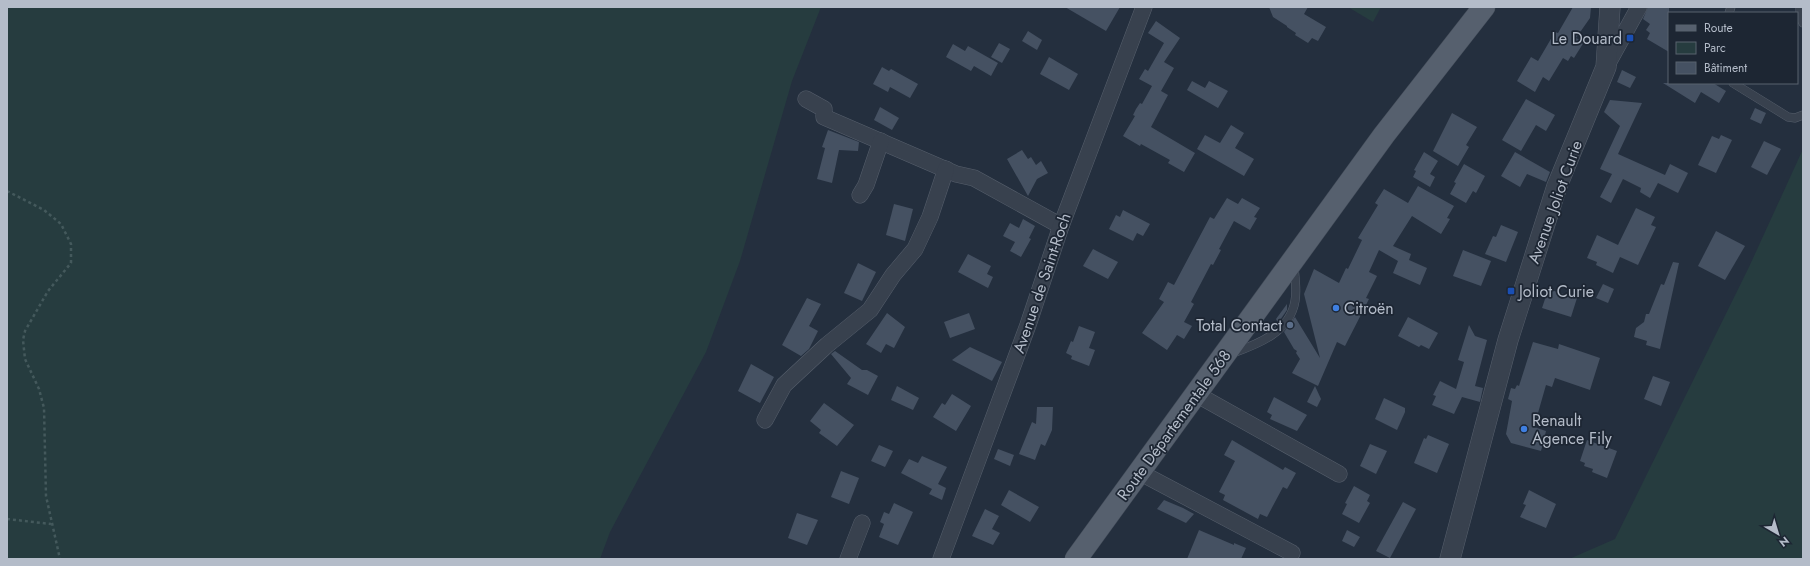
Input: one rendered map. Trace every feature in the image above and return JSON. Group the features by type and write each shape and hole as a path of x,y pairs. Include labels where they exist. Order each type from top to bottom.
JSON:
{"main road":[{"name":"Route Départementale 568","path":"1082,557 1139,472 1384,134 1468,7"},
{"name":"Route Départementale 568","path":"1384,134 1484,7"}],"street":[{"name":"Avenue de Saint-Roch","path":"942,559 1028,325 1061,226 1144,7"},
{"name":"Avenue Joliot Curie","path":"1450,559 1510,333 1557,186 1606,67 1610,7"},
{"path":"1606,67 1639,7"},
{"path":"806,100 824,109 824,117 956,174 974,178 1061,226"},
{"path":"860,195 866,185 881,141"},
{"path":"765,420 784,385 827,345 870,310 893,276 915,249 930,218 946,169"},
{"path":"1196,394 1339,474"},
{"path":"1139,472 1292,553"},
{"path":"848,559 862,523"}],"lane":[{"path":"1800,7 1800,17 1803,23"},
{"path":"1735,84 1788,117 1795,118 1803,115"},
{"path":"1222,357 1262,342 1287,322 1295,301 1294,259"}],"path":[{"path":"7,191 44,210 61,224 71,244 70,263 48,291 25,331 23,340 25,359 39,389 44,408 46,496 60,559"},
{"path":"7,519 51,524"}],"green space":[{"path":"7,7 821,7 792,81 740,261 706,352 610,532 600,559 7,559"},
{"path":"1348,7 1381,7 1373,22"},
{"path":"1803,149 1803,559 1569,559 1615,539 1749,267"}],"building":[{"path":"1065,7 1120,7 1106,31"},
{"path":"1269,7 1308,7 1304,14 1326,27 1318,41 1312,38 1308,43 1295,35 1296,33 1273,17"},
{"path":"1573,7 1591,7 1590,18 1576,38 1584,42 1574,58 1571,56 1568,61 1563,58 1549,81 1543,77 1535,92 1517,81 1531,57 1538,61 1555,32 1558,33"},
{"path":"1648,7 1669,7 1668,51 1647,39 1650,33 1646,30 1650,24 1643,19"},
{"path":"1156,21 1180,38 1164,62 1174,68 1161,91 1168,95 1151,127 1195,153 1184,172 1168,163 1170,160 1123,136 1135,116 1133,115 1136,109 1140,103 1142,104 1152,86 1139,79 1145,69 1148,71 1164,43 1148,33"},
{"path":"1028,31 1042,40 1037,50 1022,41"},
{"path":"999,43 1010,49 1002,63 991,57"},
{"path":"953,44 965,51 968,46 998,63 991,76 974,66 971,71 946,57"},
{"path":"1049,57 1078,74 1069,90 1040,74"},
{"path":"882,67 889,71 891,69 918,84 910,98 890,87 888,92 873,84"},
{"path":"1622,70 1636,77 1630,88 1617,82"},
{"path":"1192,81 1205,88 1209,81 1228,91 1218,108 1187,90"},
{"path":"1663,83 1715,84 1726,91 1719,103 1701,92 1695,103"},
{"path":"1526,99 1555,115 1546,131 1536,125 1521,151 1502,140"},
{"path":"1610,100 1642,103 1618,154 1665,175 1670,164 1688,173 1678,193 1658,183 1650,198 1640,192 1641,188 1623,179 1611,203 1600,197 1612,174 1600,169 1620,126 1604,112"},
{"path":"880,107 899,118 892,130 874,120"},
{"path":"1755,108 1766,113 1761,124 1750,119"},
{"path":"1452,113 1477,127 1466,145 1469,147 1458,166 1433,151"},
{"path":"1231,125 1244,133 1235,148 1254,159 1244,176 1197,149 1205,135 1220,143"},
{"path":"828,130 859,142 858,151 839,150 832,183 817,179 825,148 822,147"},
{"path":"1721,135 1732,140 1716,173 1698,165 1712,136 1719,139"},
{"path":"1764,141 1781,149 1767,175 1751,167"},
{"path":"1022,150 1028,159 1031,157 1036,165 1041,161 1048,173 1037,179 1028,196 1007,159"},
{"path":"1424,152 1438,161 1430,174 1435,177 1430,187 1413,177 1416,171 1414,170"},
{"path":"1515,152 1550,172 1546,182 1527,174 1520,187 1501,176"},
{"path":"1464,164 1485,176 1476,193 1473,191 1466,203 1450,194 1456,183 1454,182"},
{"path":"1418,186 1454,206 1447,218 1450,219 1441,234 1412,216 1393,246 1411,254 1409,260 1427,268 1420,285 1393,273 1398,261 1379,250 1369,272 1377,276 1366,298 1369,299 1345,346 1337,342 1318,386 1292,373 1300,359 1296,353 1297,351 1294,349 1284,332 1295,317 1320,358 1304,294 1314,269 1339,283 1346,268 1348,269 1362,240 1358,238 1378,205 1375,203 1384,189 1408,203"},
{"path":"1227,198 1238,204 1242,198 1260,208 1254,217 1257,218 1250,230 1234,221 1219,249 1221,250 1213,265 1211,264 1191,302 1194,304 1184,322 1192,326 1184,339 1177,335 1167,350 1142,333 1164,302 1159,299 1168,282 1174,285 1210,217 1214,219"},
{"path":"894,204 913,209 905,241 886,235"},
{"path":"1636,208 1655,217 1651,225 1656,227 1638,265 1620,257 1613,273 1596,265 1597,262 1587,258 1597,235 1618,245"},
{"path":"1123,210 1150,224 1143,236 1137,233 1133,241 1109,229 1116,215 1120,217"},
{"path":"1023,219 1035,226 1029,238 1031,239 1021,257 1010,251 1015,242 1003,236 1010,223 1019,228"},
{"path":"1501,225 1518,232 1506,262 1485,254 1493,236 1496,237"},
{"path":"1716,231 1745,246 1725,280 1698,266"},
{"path":"1093,249 1118,262 1108,279 1083,266"},
{"path":"1463,250 1491,261 1481,286 1453,276"},
{"path":"968,254 991,266 987,274 993,277 988,288 958,272"},
{"path":"1673,262 1679,263 1660,349 1646,345 1647,341 1634,337 1636,328 1644,322 1646,314 1649,314 1661,284 1664,285"},
{"path":"858,263 876,272 862,301 844,293"},
{"path":"1603,284 1614,289 1608,303 1596,298"},
{"path":"1551,290 1577,298 1571,317 1542,308 1546,296 1549,298"},
{"path":"807,298 821,304 809,326 818,331 809,349 801,356 782,345"},
{"path":"1287,304 1287,310 1278,323 1276,319"},
{"path":"887,313 905,327 894,348 886,344 881,353 866,344"},
{"path":"969,313 975,329 950,338 944,322"},
{"path":"1408,317 1438,333 1429,349 1421,345 1419,347 1398,336"},
{"path":"1469,325 1475,336 1487,340 1475,386 1483,388 1480,402 1462,397 1454,414 1432,405 1436,396 1433,395 1440,381 1456,389 1464,362 1458,360"},
{"path":"1079,326 1095,332 1089,348 1095,350 1089,366 1071,359 1072,356 1066,353 1071,341 1073,342"},
{"path":"1533,342 1558,349 1559,344 1600,358 1590,390 1555,378 1552,387 1546,385 1534,427 1546,431 1541,451 1511,443 1506,434 1512,401 1508,399 1511,388 1515,389 1517,385 1519,386"},
{"path":"970,347 1002,362 992,381 952,360"},
{"path":"835,351 862,370 867,370 878,376 868,395 847,384 851,378 831,354"},
{"path":"751,364 774,377 760,403 738,391"},
{"path":"1653,376 1670,382 1661,406 1644,399"},
{"path":"897,386 919,398 913,410 891,400"},
{"path":"1315,386 1321,399 1317,407 1307,402"},
{"path":"952,394 971,406 956,431 933,417 942,403 945,405"},
{"path":"1274,397 1307,415 1297,431 1270,419 1272,415 1267,412"},
{"path":"1384,398 1405,408 1405,412 1397,430 1375,419"},
{"path":"824,403 854,425 837,446 819,433 821,430 810,421"},
{"path":"1037,407 1053,407 1052,430 1045,446 1041,444 1035,460 1019,454 1032,422 1036,424"},
{"path":"1428,435 1449,444 1437,473 1414,463 1424,438 1426,439"},
{"path":"1232,440 1283,470 1285,467 1296,473 1287,489 1283,487 1267,517 1260,514 1258,519 1223,500 1225,495 1219,492 1235,461 1224,455"},
{"path":"1587,440 1617,451 1607,478 1592,472 1593,469 1584,466 1585,463 1580,461"},
{"path":"1370,444 1387,451 1376,474 1360,466"},
{"path":"879,445 893,451 885,467 871,461"},
{"path":"998,449 1014,455 1010,466 994,459"},
{"path":"922,456 947,467 938,484 946,488 942,500 929,494 932,489 901,473 909,459 918,463"},
{"path":"841,471 859,478 849,504 831,497"},
{"path":"1354,486 1370,495 1367,501 1370,503 1359,523 1342,514 1347,504 1345,503"},
{"path":"1009,490 1039,507 1030,522 1001,505"},
{"path":"1529,490 1556,504 1546,528 1520,517 1526,505 1523,504"},
{"path":"1164,500 1194,514 1186,523 1157,509"},
{"path":"1403,502 1416,509 1390,558 1376,551"},
{"path":"894,503 913,512 898,545 879,537 884,524 880,522 884,512 889,514"},
{"path":"985,509 999,516 992,529 1000,533 993,545 972,536"},
{"path":"797,513 818,520 807,545 788,538"},
{"path":"1199,530 1234,545 1234,543 1246,548 1241,559 1187,559"},
{"path":"1347,530 1360,537 1354,547 1342,541"}],"place":[{"name":"Le Douard","path":"1630,38"},
{"name":"Joliot Curie","path":"1511,291"},
{"name":"Citroën","path":"1336,308"},
{"name":"Total Contact","path":"1290,325"},
{"name":"Renault Agence Fily","path":"1524,429"}]}
